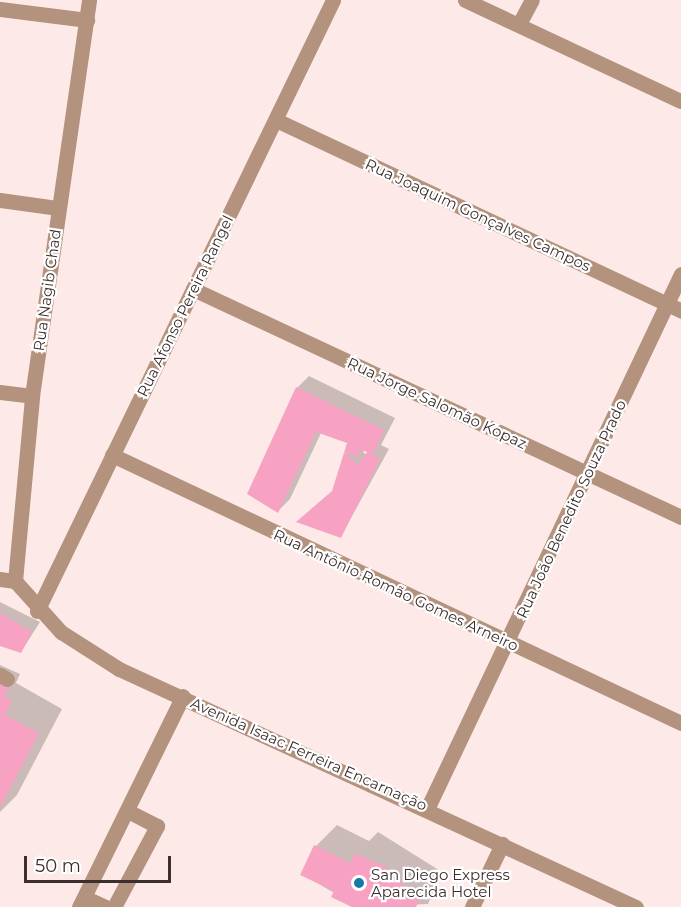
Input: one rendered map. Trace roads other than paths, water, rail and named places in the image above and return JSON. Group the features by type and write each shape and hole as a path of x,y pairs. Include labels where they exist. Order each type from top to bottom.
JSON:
{"street":[{"name":"Rua Nagib Chad","path":"7,580 89,0"},
{"name":"Rua Afonso Pereira Rangel","path":"37,611 333,0"},
{"path":"465,0 681,100"},
{"path":"519,24 532,0"},
{"path":"0,9 87,20"},
{"name":"Rua Joaquim Gonçalves Campos","path":"276,120 681,311"},
{"path":"0,200 58,208"},
{"name":"Rua João Benedito Souza Prado","path":"428,807 508,644 681,274"},
{"name":"Rua Jorge Salomão Kopaz","path":"193,289 681,517"},
{"path":"0,392 33,396"},
{"name":"Rua Antônio Romão Gomes Arneiro","path":"112,455 508,644 681,723"},
{"name":"Avenida Isaac Ferreira Encarnação","path":"7,580 37,611 119,669 428,807 636,907"},
{"path":"105,907 82,903 129,812 183,696"},
{"path":"114,907 157,826 129,812"},
{"path":"472,907 502,844"}],"place":[{"name":"San Diego Express Aparecida Hotel","path":"359,883"}]}
